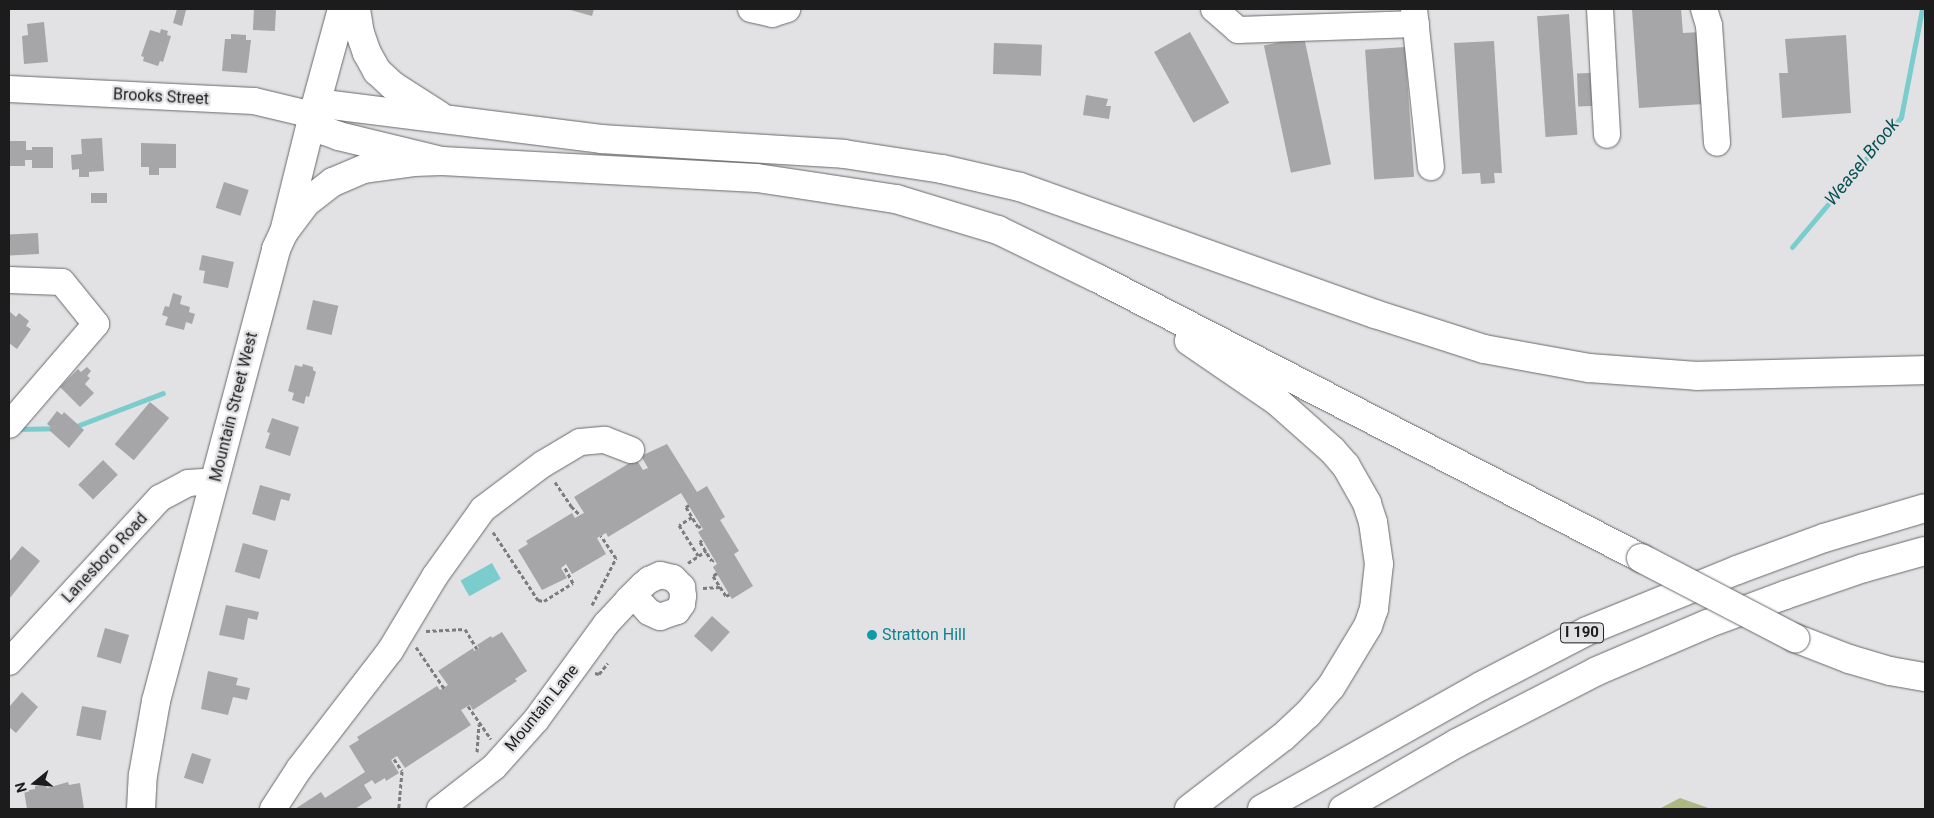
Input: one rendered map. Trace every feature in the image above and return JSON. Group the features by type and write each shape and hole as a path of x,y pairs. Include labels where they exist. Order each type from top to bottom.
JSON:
{"main road":[{"name":"Mountain Street West","path":"141,809 143,775 156,701 216,481 276,249 284,232 342,9"},
{"path":"356,9 360,33 367,53 377,70 392,85 446,120"},
{"path":"442,161 338,136 325,131 313,115 332,105 601,139 844,154 942,169 1020,187 1375,314 1484,349 1589,368 1696,376 1925,370"},
{"path":"284,232 307,202 333,182 348,174 384,165 442,161 757,178 896,198 998,230 1122,290 1795,638 1849,659 1890,671 1925,676"},
{"path":"1122,290 1187,340 1278,402 1316,433 1346,466 1358,484 1367,503 1378,544 1379,579 1374,609 1360,642 1331,687 1308,714 1282,737 1189,809"},
{"name":"I 190","path":"1262,809 1481,686 1587,631 1736,570 1824,538 1925,508"},
{"name":"I 190","path":"1343,809 1457,743 1597,671 1707,624 1786,594 1864,568 1925,551"}],"street":[{"path":"751,9 772,14 787,9"},
{"path":"1214,9 1238,30 1415,16 1431,167"},
{"path":"1600,9 1607,135"},
{"path":"1704,9 1709,25 1717,143"},
{"name":"Brooks Street","path":"9,89 254,101 313,115"},
{"path":"9,280 62,282 96,324 9,425"},
{"path":"273,809 299,769 406,631 435,576 480,512 542,464 565,450 586,441 605,440 631,450"},
{"name":"Lanesboro Road","path":"9,662 160,498 188,483 216,481"},
{"name":"Mountain Lane","path":"440,809 494,767 505,755 536,720 606,624 633,595"}],"path":[{"path":"542,464 571,506 580,515"},
{"path":"689,505 686,507 698,527 701,526"},
{"path":"480,512 538,600 544,601 573,584 564,566"},
{"path":"692,517 679,525 698,556"},
{"path":"589,611 616,558 601,536"},
{"path":"702,540 700,542 712,561 714,560"},
{"path":"717,574 713,576 726,596 730,594"},
{"path":"406,631 465,629 477,649"},
{"path":"406,631 444,688"},
{"path":"468,706 488,734"},
{"path":"394,759 402,772 399,809"}],"green space":[{"path":"1680,798 1711,809 1659,809"}],"water":[{"path":"492,563 501,579 469,596 461,580"}],"building":[{"path":"177,9 186,10 182,26 173,23"},
{"path":"254,9 276,10 275,31 253,30"},
{"path":"567,9 594,9 592,16"},
{"path":"1632,9 1681,9 1683,33 1700,32 1704,104 1639,108"},
{"path":"1569,14 1577,135 1546,137 1537,16"},
{"path":"44,22 48,62 24,64 22,36 28,35 27,24"},
{"path":"161,29 168,31 167,35 171,36 163,62 160,61 158,66 143,61 144,57 141,56 150,30 160,33"},
{"path":"1190,32 1229,103 1193,123 1154,52"},
{"path":"231,34 246,35 246,40 251,40 247,73 222,71 225,39 231,39"},
{"path":"1846,35 1851,113 1782,118 1779,73 1788,73 1785,39"},
{"path":"1304,37 1331,164 1291,173 1264,46"},
{"path":"1494,41 1502,173 1494,173 1495,183 1481,184 1480,173 1462,174 1454,43"},
{"path":"994,43 1042,45 1041,76 993,74"},
{"path":"1405,47 1414,177 1374,179 1365,50"},
{"path":"1577,73 1591,73 1592,106 1578,106"},
{"path":"1086,95 1108,99 1106,106 1111,106 1109,119 1083,115"},
{"path":"102,138 104,171 89,172 89,177 79,177 79,169 72,170 71,155 82,154 81,139"},
{"path":"9,141 26,141 26,150 32,150 32,147 53,147 53,168 32,168 32,160 25,160 25,166 9,166"},
{"path":"141,143 176,144 176,168 159,168 159,175 149,175 149,167 141,167"},
{"path":"224,182 249,190 240,216 216,208"},
{"path":"91,193 107,193 107,203 91,203"},
{"path":"38,233 39,254 10,255 9,235"},
{"path":"202,255 234,262 228,288 203,283 205,271 199,270"},
{"path":"173,293 182,296 180,304 190,307 189,312 195,314 192,324 186,322 184,330 165,325 168,317 162,315 165,306 169,307"},
{"path":"313,300 338,306 332,335 306,329"},
{"path":"9,311 16,317 19,313 29,321 26,326 31,329 17,349 9,343"},
{"path":"303,364 313,367 313,370 316,372 309,397 306,396 304,404 292,400 294,393 288,391 295,365 302,367"},
{"path":"87,367 91,371 87,376 90,378 85,384 94,393 80,407 60,387 78,369 81,372"},
{"path":"150,402 169,418 134,460 115,444"},
{"path":"57,411 62,415 64,412 84,430 69,448 49,430 51,427 47,424"},
{"path":"272,418 299,427 290,456 265,448 270,433 267,432"},
{"path":"667,444 697,492 707,486 725,517 720,520 739,551 734,554 753,586 732,599 713,567 717,564 698,532 703,529 681,493 608,537 606,533 597,538 606,554 572,574 566,564 561,568 567,578 542,590 518,550 528,544 526,541 572,513 575,518 584,513 574,497 636,459 643,470 648,468 641,456"},
{"path":"103,460 118,475 93,500 78,485"},
{"path":"260,485 291,494 289,501 281,499 275,521 252,514"},
{"path":"243,543 268,550 260,579 235,572"},
{"path":"22,546 40,561 9,599 9,562"},
{"path":"226,605 259,612 257,620 248,618 244,640 219,635"},
{"path":"712,616 730,632 712,652 694,636"},
{"path":"105,628 129,635 121,664 97,657"},
{"path":"502,632 527,671 515,679 517,681 473,710 470,705 461,710 471,725 405,768 397,756 391,760 399,773 386,781 385,778 375,784 372,780 364,785 372,798 355,809 295,809 321,792 325,798 365,772 349,746 359,740 357,737 437,686 440,690 448,685 438,671 473,648 474,651 479,648 477,645 491,636 492,638"},
{"path":"208,671 238,678 236,685 250,688 247,700 233,697 228,715 201,709"},
{"path":"22,692 38,707 16,733 9,727 9,707"},
{"path":"82,706 107,711 101,740 76,735"},
{"path":"192,753 211,759 203,784 184,778"},
{"path":"68,782 69,785 80,783 84,809 27,809 24,791 35,789 35,786 46,785 47,788"}],"waterway":[{"name":"Weasel Brook","path":"1792,247 1901,117 1922,9"},
{"path":"74,427 163,393"},
{"path":"17,429 56,428"}],"place":[{"name":"Stratton Hill","path":"872,635"}]}
